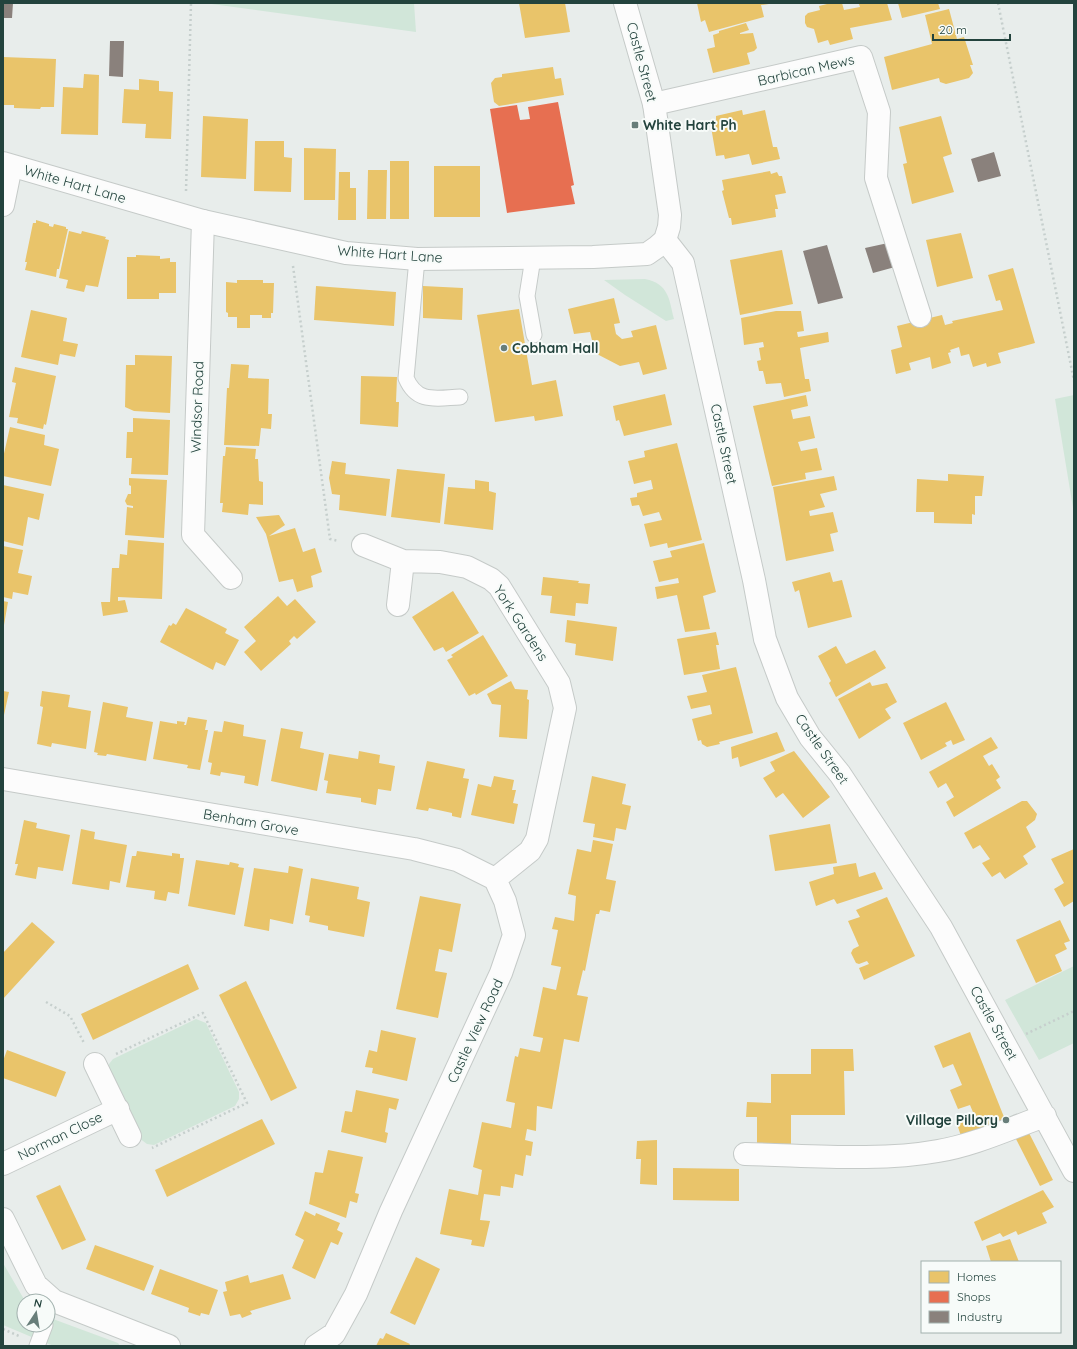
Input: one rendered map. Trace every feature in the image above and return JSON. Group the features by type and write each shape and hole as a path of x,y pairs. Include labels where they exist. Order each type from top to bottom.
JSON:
{"street":[{"name":"Castle Street","path":"625,3 654,104 670,215 669,227 664,240 683,263 752,572 765,639 787,698 810,737 840,774 941,928 1074,1171"},
{"name":"Barbican Mews","path":"654,104 861,57 879,112 876,178 920,316"},
{"name":"White Hart Lane","path":"7,165 194,218 346,253 417,259 533,258 647,254 664,240"},
{"path":"3,204 7,165"},
{"name":"Windsor Road","path":"194,218 193,535 231,578"},
{"name":"York Gardens","path":"363,545 403,560 440,562 467,567 491,579 499,586 559,683 565,708 537,839 530,851 495,879"},
{"path":"398,605 403,560"},
{"name":"Benham Grove","path":"3,779 342,838 414,849 457,860 495,879"},
{"name":"Castle View Road","path":"316,1346 334,1334 356,1294 391,1211 501,973 514,935 505,901 495,879"},
{"name":"Norman Close","path":"95,1064 130,1136"},
{"name":"Norman Close","path":"3,1164 118,1109"},
{"path":"745,1154 892,1156 938,1152 956,1148 1045,1116"},
{"path":"3,1219 41,1293"},
{"path":"56,1311 158,1344"}],"lane":[{"path":"533,258 527,296 534,335"},
{"path":"417,259 406,378 410,387 420,395 428,398 460,397"},
{"path":"37,1346 42,1333"}],"path":[{"path":"192,3 194,218"},
{"path":"998,3 1074,381"},
{"path":"290,241 330,539 363,545"},
{"path":"46,1002 70,1016 95,1064 203,1013 247,1103 139,1154 130,1136"},
{"path":"1005,1044 1074,1010"}],"green space":[{"path":"204,3 414,3 416,32"},
{"path":"645,279 653,281 667,293 674,319 666,321 604,280"},
{"path":"1074,395 1074,514 1055,399"},
{"path":"1074,966 1074,1043 1039,1060 1005,1000"},
{"path":"196,1019 206,1023 239,1092 239,1099 235,1106 154,1145 147,1144 139,1138 109,1072 109,1064 113,1059"},
{"path":"3,1263 20,1293 16,1293 16,1330 3,1325"},
{"path":"56,1320 118,1343 120,1346 54,1346 46,1343 48,1333 56,1333"},
{"path":"22,1333 36,1333 34,1338"}],"building: Homes":[{"path":"519,3 565,3 570,32 525,38"},
{"path":"697,3 769,4 761,5 764,17 709,32 705,20 701,22"},
{"path":"831,3 842,3 844,10 860,7 859,4 862,3 887,3 892,20 850,28 853,39 830,45 828,40 818,43 814,29 807,27 805,23 805,16 808,13 820,10 819,6"},
{"path":"898,3 938,3 940,9 902,18"},
{"path":"949,9 957,39 964,37 973,65 970,65 973,73 969,78 946,84 940,82 939,78 892,90 884,57 932,44 925,15"},
{"path":"746,23 749,30 740,34 753,33 757,48 754,51 747,53 750,64 713,73 707,49 715,47 713,35 719,33 719,31"},
{"path":"3,57 56,59 54,107 41,107 40,109 14,108 14,105 3,105"},
{"path":"553,67 555,79 561,78 564,95 499,106 494,102 491,83 495,78 502,77 502,74"},
{"path":"84,74 99,75 98,135 61,134 63,87 83,88"},
{"path":"139,79 159,81 159,91 173,92 171,139 145,138 146,124 122,123 124,89 139,90"},
{"path":"742,110 743,115 765,110 773,147 777,147 780,159 752,165 749,154 725,159 724,155 716,156 710,121 716,120 716,116"},
{"path":"203,116 248,119 246,179 201,177"},
{"path":"941,116 952,154 943,157 954,192 912,204 903,164 907,163 899,127"},
{"path":"255,141 284,141 284,157 292,158 291,192 254,191"},
{"path":"304,148 336,149 335,200 304,200"},
{"path":"390,161 409,161 409,219 390,219"},
{"path":"434,166 480,166 480,217 434,217"},
{"path":"368,170 387,170 386,219 367,219"},
{"path":"770,171 771,174 777,172 779,176 782,176 786,193 775,195 778,209 775,209 776,217 732,225 722,191 724,190 722,180"},
{"path":"339,172 350,172 350,188 356,188 356,220 338,220"},
{"path":"36,220 49,224 49,226 53,227 54,224 66,227 66,229 68,229 56,277 25,270 27,262 25,262 33,223 36,223"},
{"path":"69,231 81,234 82,231 106,237 105,239 109,240 98,287 86,285 84,292 66,288 68,280 59,278"},
{"path":"961,233 973,278 937,287 926,240"},
{"path":"782,250 793,304 740,315 730,260"},
{"path":"136,255 160,256 160,259 170,258 170,262 176,262 176,293 159,293 159,299 127,299 127,257 136,257"},
{"path":"1013,268 1035,343 998,353 1001,363 987,367 986,363 973,367 969,354 961,356 959,347 950,350 951,352 948,353 951,363 932,369 930,357 909,363 911,370 896,374 891,350 902,347 897,326 942,315 945,325 953,323 952,321 1003,310 1000,300 996,301 988,275"},
{"path":"237,280 263,280 263,283 274,283 273,313 271,313 271,318 262,318 262,315 250,315 250,328 237,328 237,317 228,317 228,313 226,312 226,282 237,283"},
{"path":"316,286 396,292 394,326 314,320"},
{"path":"423,286 463,288 462,320 423,318"},
{"path":"614,298 620,323 614,324 616,334 622,339 633,337 631,331 656,325 667,369 643,375 639,362 620,366 595,353 590,332 574,334 568,309"},
{"name":"Cobham Hall","path":"519,309 532,385 556,380 563,416 535,421 534,416 495,422 477,315"},
{"path":"31,310 67,318 63,341 78,344 75,357 60,354 58,365 21,357"},
{"path":"776,311 801,311 804,331 797,332 798,337 828,332 829,342 800,348 805,379 809,379 811,391 784,397 781,383 766,384 763,371 759,371 757,361 761,360 759,348 764,347 763,342 744,345 741,318"},
{"path":"135,355 172,356 170,413 134,411 125,407 126,365 135,365"},
{"path":"231,364 249,365 248,378 269,379 268,414 272,414 271,429 261,428 259,446 224,445 227,388 229,388"},
{"path":"15,367 56,376 46,425 44,424 43,429 17,423 18,418 9,417 16,383 12,382"},
{"path":"361,376 397,377 396,402 399,402 398,427 360,424"},
{"path":"665,394 672,425 624,436 619,420 616,421 613,406"},
{"path":"806,395 808,406 791,410 793,419 810,416 815,438 798,442 801,451 817,448 822,470 805,473 806,479 772,486 753,406"},
{"path":"133,418 170,420 168,475 131,474 132,458 126,458 127,432 133,432"},
{"path":"10,427 45,435 44,445 59,449 51,486 3,476 3,458"},
{"path":"677,443 702,540 668,548 667,543 650,547 644,524 662,520 659,512 643,516 639,505 632,506 630,498 637,497 637,493 653,489 651,480 634,484 628,461 645,457 644,451"},
{"path":"226,447 256,449 255,459 258,459 259,481 263,482 263,505 249,504 248,515 222,512 223,503 220,503 223,456 225,456"},
{"path":"332,461 346,463 345,474 390,479 386,516 339,510 340,495 332,494 329,478"},
{"path":"397,469 445,474 440,523 391,517"},
{"path":"948,474 984,476 982,496 975,496 975,515 972,514 972,524 934,523 934,512 916,512 917,479 948,481"},
{"path":"834,476 837,490 820,494 825,507 809,511 810,516 833,512 838,532 830,534 834,551 786,561 773,487"},
{"path":"129,478 167,480 164,538 125,535 127,507 133,508 133,506 127,505 125,501 128,494 131,494"},
{"path":"475,480 489,482 489,491 496,493 493,530 444,524 448,487 475,489"},
{"path":"3,485 44,494 39,520 28,517 23,546 3,541"},
{"path":"279,515 285,525 269,536 295,528 303,552 315,548 322,572 311,576 313,587 297,592 293,579 279,582 266,534 256,517"},
{"path":"128,540 164,543 162,599 118,597 118,601 125,600 128,612 103,616 101,602 110,602 112,568 119,568 120,554 127,555"},
{"path":"704,543 716,592 703,596 710,629 685,632 677,595 657,599 655,587 679,583 678,578 659,582 653,561 672,557 670,551"},
{"path":"3,546 23,550 18,573 32,576 28,595 13,592 12,599 3,597"},
{"path":"830,572 833,582 842,580 852,617 808,628 799,590 795,592 792,582"},
{"path":"543,577 579,581 578,583 590,584 588,604 576,603 575,616 550,613 552,596 541,595"},
{"path":"453,591 479,633 446,652 443,647 434,651 412,617"},
{"path":"278,596 287,606 295,599 316,622 297,639 294,636 289,641 291,644 261,671 244,652 256,641 244,627"},
{"path":"3,601 8,602 4,625 3,625"},
{"path":"186,608 227,629 225,633 239,640 225,666 216,662 213,670 160,642 169,625 171,626 173,623 176,625"},
{"path":"567,620 617,627 613,661 575,655 576,644 565,642"},
{"path":"716,632 719,645 716,645 720,669 684,675 677,639"},
{"path":"483,635 508,676 476,695 475,693 469,696 447,660 453,657 451,655"},
{"path":"836,646 846,664 875,650 886,668 836,697 829,683 831,681 818,656"},
{"path":"736,667 753,733 719,742 720,744 707,747 702,744 701,740 698,741 692,719 712,714 710,705 691,709 687,696 707,692 702,675"},
{"path":"511,681 515,689 528,690 527,699 529,700 527,739 499,737 501,705 492,704 487,694"},
{"path":"870,682 872,686 887,683 897,702 885,709 891,718 859,739 838,699"},
{"path":"3,691 9,692 4,715 3,715"},
{"path":"42,691 70,695 68,707 91,711 86,749 52,743 51,747 37,744 43,707 40,706"},
{"path":"103,702 128,707 126,717 153,722 146,761 107,754 106,756 97,755 98,753 94,752"},
{"path":"946,702 965,740 953,745 951,740 945,743 947,746 921,760 903,723"},
{"path":"188,717 207,720 205,730 208,730 200,770 187,768 188,765 153,759 160,721 177,724 177,721 185,722 184,725 186,725"},
{"path":"224,721 244,725 243,736 266,740 258,786 244,783 245,776 221,772 220,776 210,774 212,763 208,762 214,731 222,732"},
{"path":"281,728 303,732 300,748 324,753 317,791 271,781"},
{"path":"777,732 785,751 740,767 738,757 732,759 731,747"},
{"path":"991,737 998,748 983,756 989,766 992,764 1000,777 996,780 1001,788 954,817 946,802 954,797 946,783 938,788 929,772"},
{"path":"359,751 380,755 379,763 395,766 391,791 378,789 376,805 361,802 361,798 326,793 328,781 324,780 329,754 358,759"},
{"path":"794,751 830,797 803,818 783,793 776,798 763,778 775,771 770,762"},
{"path":"427,761 465,769 463,778 469,779 461,818 452,816 452,813 429,808 428,811 416,809"},
{"path":"494,776 514,780 512,790 516,790 513,803 518,804 514,824 471,815 478,784 491,787"},
{"path":"592,776 626,784 622,804 631,806 626,830 616,828 614,841 593,837 595,824 583,822"},
{"path":"1022,801 1027,801 1037,814 1035,820 1026,827 1036,847 1023,856 1028,864 1005,879 1000,872 992,877 982,863 990,859 980,845 973,849 964,833"},
{"path":"24,820 37,823 36,828 70,835 63,871 38,867 36,879 15,875 18,864 15,864"},
{"path":"830,824 837,863 775,871 769,835"},
{"path":"81,829 95,832 94,839 127,845 120,883 110,881 109,890 72,884"},
{"path":"593,840 613,844 606,879 616,881 610,912 600,910 599,914 596,914 585,971 583,970 577,995 588,997 579,1042 564,1039 552,1109 537,1106 536,1131 527,1129 525,1140 533,1142 531,1156 526,1155 523,1176 515,1174 513,1188 501,1186 500,1196 484,1194 480,1220 490,1221 484,1247 471,1245 472,1240 440,1234 449,1189 478,1195 482,1170 473,1167 482,1122 511,1128 515,1103 506,1101 515,1056 518,1057 520,1048 540,1052 543,1038 533,1036 543,987 556,990 561,967 551,965 558,930 552,929 555,917 574,921 576,896 568,894 577,849 591,852"},
{"path":"1074,849 1074,901 1064,907 1054,889 1064,883 1051,859"},
{"path":"137,851 172,856 172,853 180,854 180,858 184,858 179,894 168,892 166,901 154,899 155,891 126,887 132,856 136,856"},
{"path":"196,860 229,865 230,862 239,864 238,867 244,868 235,915 188,906"},
{"path":"856,863 859,877 875,872 883,889 837,904 834,899 816,906 809,882 834,874 833,867"},
{"path":"289,866 303,869 293,924 270,919 269,931 244,926 254,868 288,873"},
{"path":"311,878 359,887 357,899 370,902 364,937 328,930 328,926 309,922 310,916 305,915"},
{"path":"420,896 461,904 452,952 439,949 435,971 447,973 438,1018 396,1009"},
{"path":"887,897 915,956 864,980 859,968 869,964 867,961 859,964 856,963 851,953 853,949 859,946 848,921 860,917 856,910"},
{"path":"1060,920 1070,941 1064,943 1067,949 1055,955 1062,971 1036,983 1016,940"},
{"path":"32,922 55,942 3,999 3,953"},
{"path":"188,964 199,989 93,1040 81,1014"},
{"path":"246,981 297,1088 271,1101 219,995"},
{"path":"381,1030 416,1038 407,1081 372,1073 373,1068 365,1067 369,1050 377,1052"},
{"path":"970,1032 1006,1122 962,1139 957,1124 975,1117 970,1105 958,1109 950,1090 962,1085 953,1064 943,1068 934,1046"},
{"path":"811,1049 853,1049 854,1071 844,1071 845,1115 791,1115 791,1145 757,1146 757,1117 746,1117 747,1102 771,1103 771,1074 811,1074"},
{"path":"7,1050 66,1072 56,1097 3,1078 3,1061"},
{"path":"356,1090 399,1099 396,1110 389,1108 385,1132 388,1133 386,1143 341,1132 345,1111 352,1112"},
{"path":"262,1119 275,1144 167,1197 155,1170"},
{"path":"1029,1133 1053,1180 1040,1186 1016,1139"},
{"path":"657,1140 657,1185 640,1184 641,1159 636,1159 637,1141"},
{"path":"328,1150 363,1157 355,1193 359,1194 357,1203 350,1201 346,1218 309,1204 315,1172 323,1173"},
{"path":"673,1168 739,1169 739,1201 673,1200"},
{"path":"60,1185 86,1240 62,1250 36,1196"},
{"path":"1043,1190 1054,1207 1042,1213 1047,1223 1018,1235 1016,1231 1003,1237 1000,1233 982,1241 974,1222"},
{"path":"305,1211 315,1216 316,1213 340,1223 337,1230 343,1233 338,1245 331,1242 315,1279 292,1268 304,1240 295,1235"},
{"path":"1010,1239 1019,1261 991,1261 986,1246"},
{"path":"95,1245 154,1266 144,1291 86,1269"},
{"path":"416,1257 440,1269 415,1325 390,1313"},
{"path":"160,1269 218,1290 209,1315 201,1313 200,1316 188,1312 189,1308 151,1294"},
{"path":"283,1274 291,1299 250,1311 252,1314 242,1318 240,1314 230,1316 223,1292 227,1291 225,1282 248,1275 250,1283"},
{"path":"386,1333 410,1344 409,1346 376,1346 380,1338 383,1339"}],"building: Shops":[{"path":"558,102 574,185 571,186 575,204 507,213 490,109 517,105 520,120 530,119 528,107"}],"building: Industry":[{"path":"3,3 13,3 12,18 3,18"},
{"path":"110,41 124,41 123,77 109,76"},
{"path":"994,152 1001,176 978,182 971,159"},
{"path":"888,243 895,267 873,273 865,248"},
{"path":"827,245 843,298 818,304 803,251"}],"place":[{"name":"White Hart Ph","path":"635,125"},
{"name":"Cobham Hall","path":"504,348"},
{"name":"Village Pillory","path":"1006,1120"}]}
